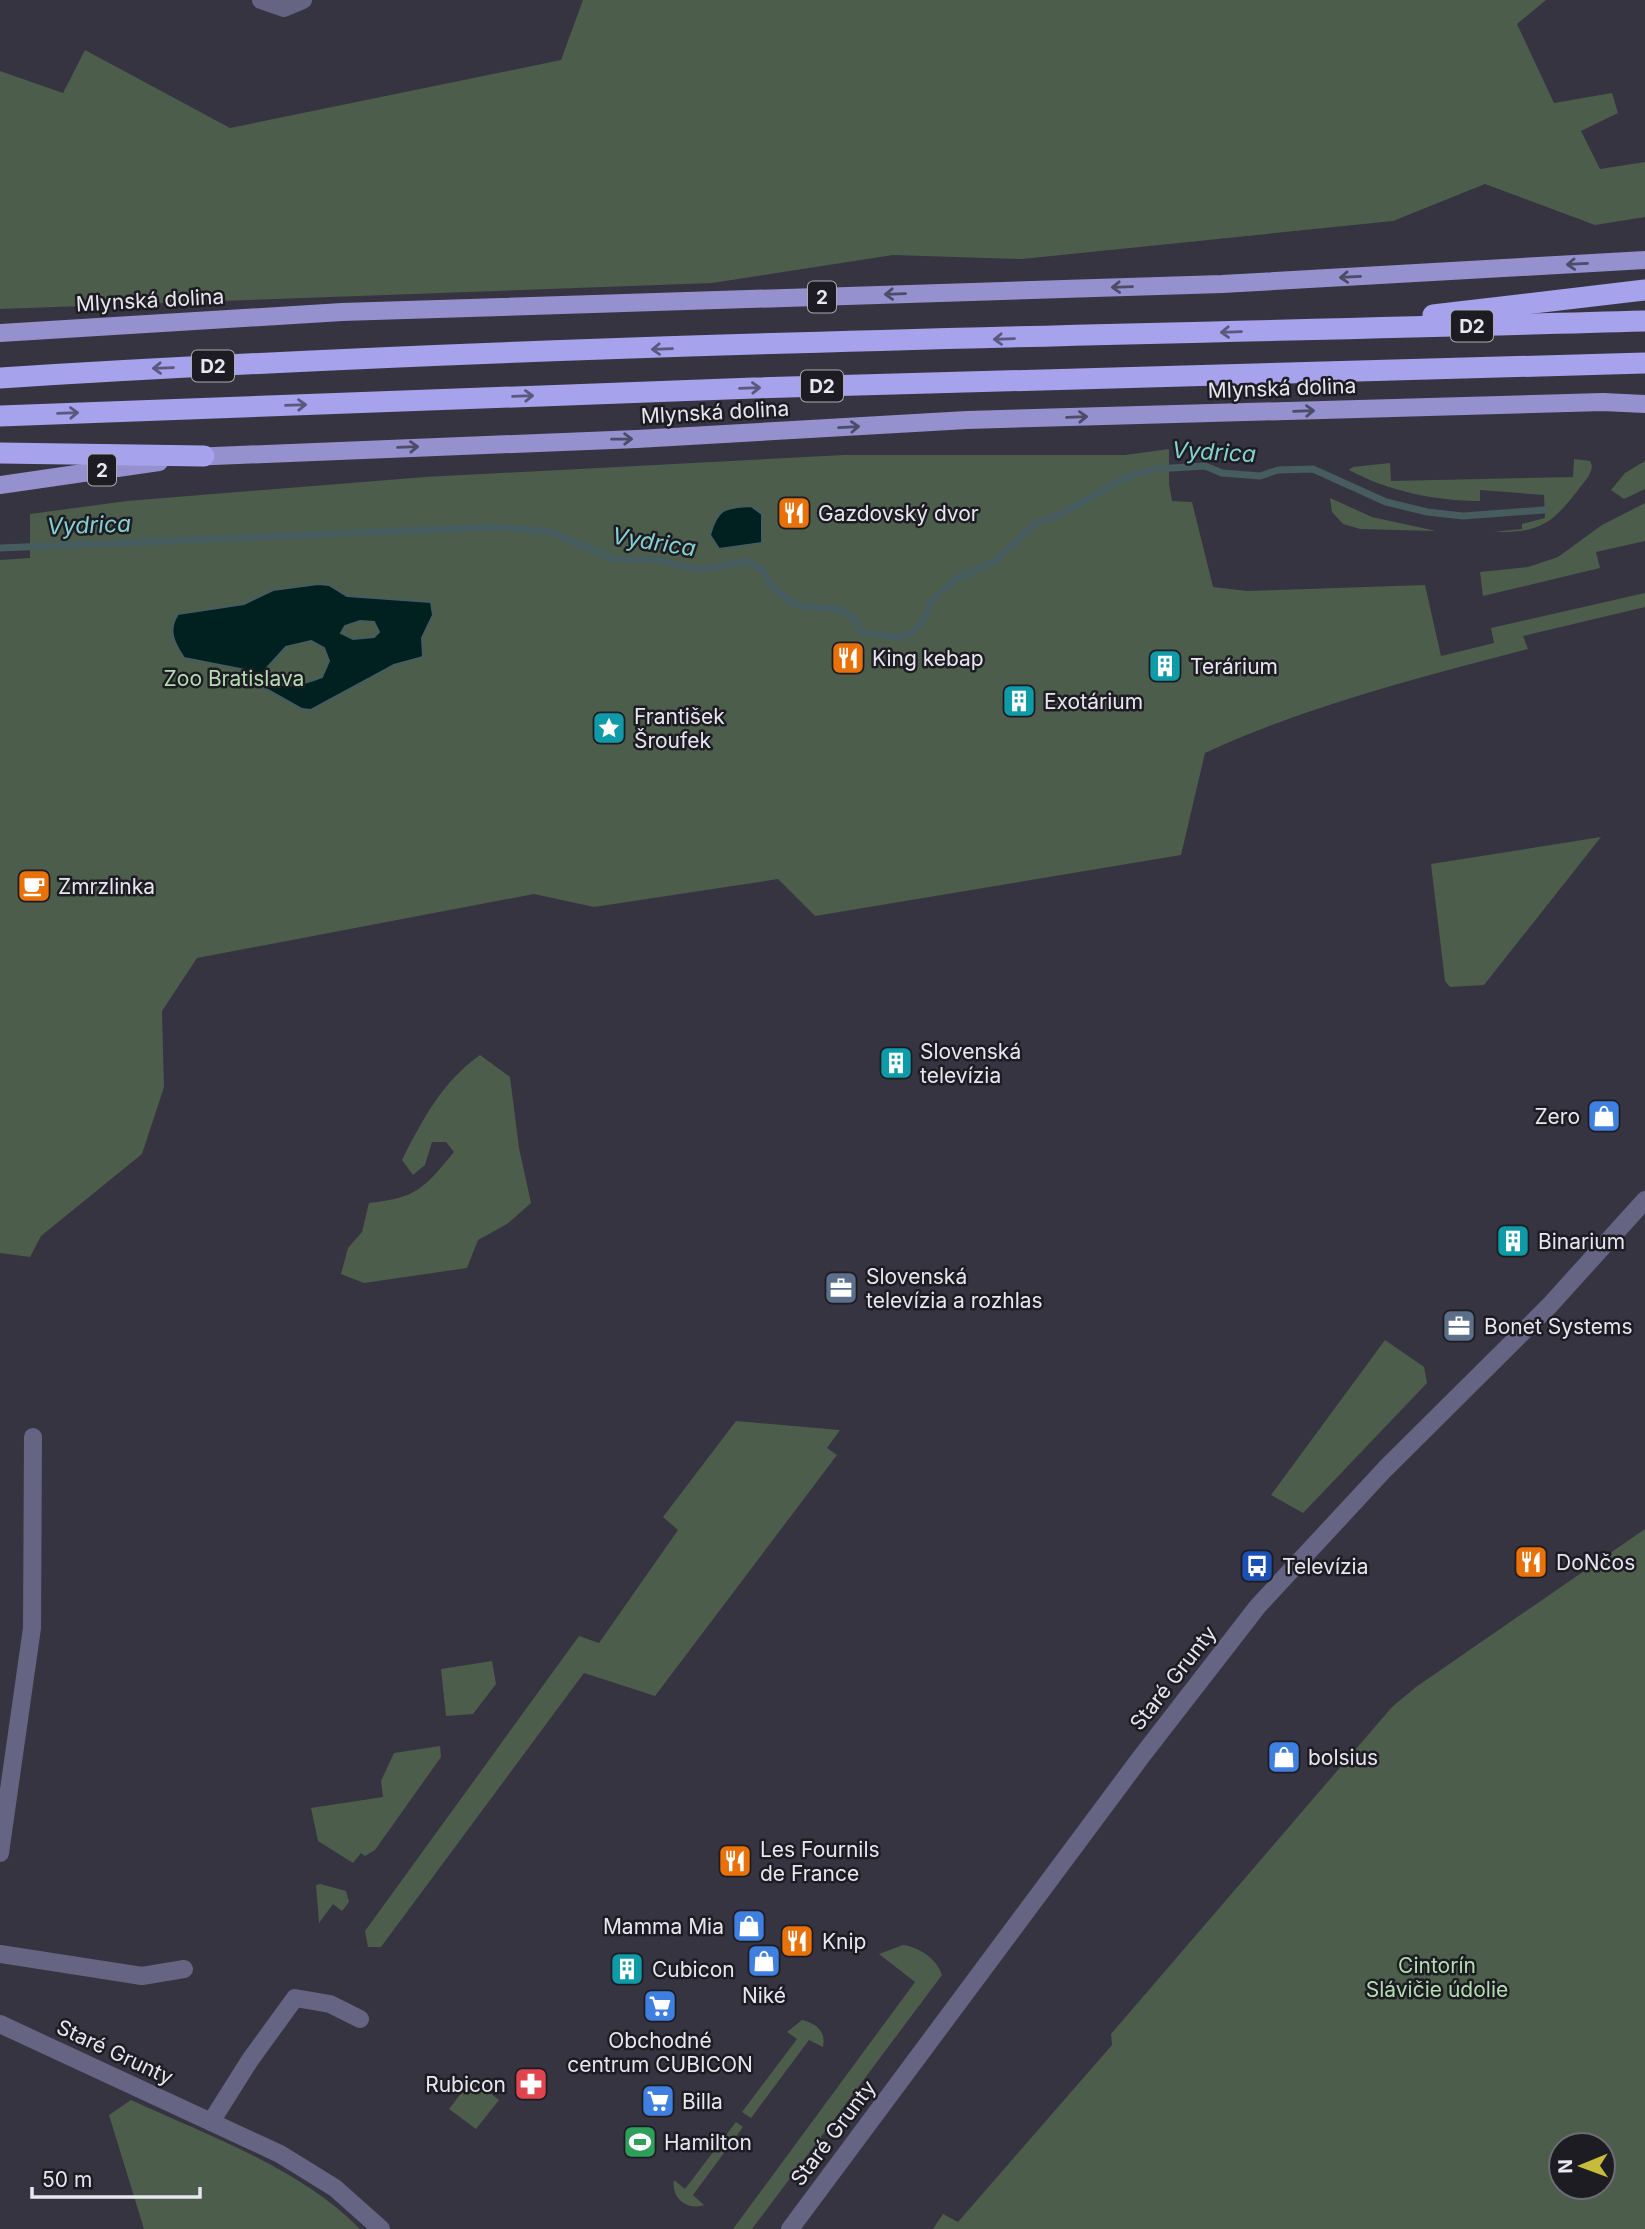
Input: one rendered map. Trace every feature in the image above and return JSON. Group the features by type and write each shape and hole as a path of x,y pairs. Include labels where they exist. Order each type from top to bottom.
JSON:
{"highway":[{"path":"1299,331 1645,290"},
{"name":"D2","path":"0,378 454,356 1645,321"},
{"name":"D2","path":"0,416 754,388 1645,363"},
{"path":"0,453 204,456"}],"main road":[{"name":"Mlynská dolina","path":"0,333 342,312 1222,284 1645,260"},
{"name":"Mlynská dolina","path":"0,485 204,456 637,439 967,420 1603,402 1645,404"}],"street":[{"path":"261,0 284,8 303,0"},
{"name":"Staré Grunty","path":"790,2229 1141,1757 1258,1606 1385,1469 1550,1305 1645,1200"},
{"path":"0,1853 32,1628 33,1437"},
{"path":"0,1954 142,1976 184,1969"},
{"path":"211,2122 250,2060 295,1998 330,2004 360,2019"},
{"name":"Staré Grunty","path":"0,2024 314,2172 382,2229"}],"green space":[{"path":"583,0 1546,0 1517,24 1554,103 1612,93 1618,113 1581,131 1600,169 1645,162 1645,217 1595,225 1485,184 1393,221 1022,259 893,255 712,283 0,309 0,71 63,93 85,50 230,128 561,60"},
{"name":"Zoo Bratislava","path":"1169,449 1172,501 1192,502 1213,587 1247,591 1425,585 1441,656 1494,643 1491,628 1645,593 1645,607 1523,636 1528,649 1324,707 1205,753 1181,855 815,916 778,879 594,907 534,894 197,958 162,1011 164,1087 142,1154 41,1236 30,1257 0,1253 0,560 30,558 30,514 127,501 425,477 844,455 1125,455"},
{"path":"1574,459 1590,461 1592,466 1587,479 1560,511 1543,524 1522,531 1509,532 1493,532 1522,529 1522,524 1545,518 1544,495 1480,490 1480,501 1446,499 1396,489 1349,470 1353,467 1390,463 1391,481 1573,477"},
{"path":"1645,461 1645,489 1624,499 1611,490 1625,473"},
{"path":"1330,498 1372,517 1436,531 1360,529 1343,524 1332,512"},
{"path":"1645,503 1645,541 1596,552 1600,568 1483,596 1480,572 1528,567 1558,557 1602,525"},
{"path":"1601,837 1484,985 1450,987 1445,981 1431,864"},
{"path":"480,1055 510,1077 519,1148 531,1203 507,1224 478,1240 467,1268 364,1283 341,1274 348,1248 362,1232 369,1203 398,1198 418,1189 427,1183 454,1152 446,1142 432,1142 425,1165 413,1175 402,1160 444,1089"},
{"path":"1385,1340 1424,1367 1427,1383 1303,1513 1271,1495"},
{"path":"736,1421 840,1430 827,1448 837,1455 655,1696 584,1673 381,1947 368,1947 365,1931 579,1636 599,1643 678,1530 663,1517"},
{"name":"Cintorín Slávičie údolie","path":"1645,1529 1645,2229 933,2229 943,2214 958,2222 1112,2045 1111,2034 1392,1707 1416,1687"},
{"path":"492,1661 496,1684 473,1714 446,1716 441,1669"},
{"path":"440,1746 441,1757 375,1850 365,1856 361,1853 353,1863 318,1841 311,1808 383,1797 381,1781 394,1753"},
{"path":"316,1885 346,1891 349,1902 342,1911 333,1904 319,1923"},
{"path":"903,1945 927,1955 942,1975 752,2229 733,2229 915,1982 879,1954"},
{"path":"802,2020 822,2032 823,2047 809,2040 751,2118 742,2112 797,2039 787,2032"},
{"path":"472,2079 499,2100 476,2129 449,2109"},
{"path":"131,2100 222,2140 282,2171 337,2208 360,2229 144,2229 109,2115"},
{"path":"736,2122 743,2127 693,2195 704,2205 692,2206 682,2202 675,2192 674,2180 685,2189"}],"shaded area":[{"path":"751,506 762,514 762,543 719,549 710,535 719,515 734,507"},
{"path":"318,584 329,585 347,596 431,602 433,615 422,638 423,657 394,665 311,710 302,709 256,683 245,670 184,658 172,631 178,614 244,604 273,590","holes":["360,621 374,622 379,632 374,637 353,639 341,633 345,626","311,641 324,648 329,661 322,677 300,684 285,685 264,678 265,670 286,647"]}],"waterway":[{"name":"Vydrica","path":"0,548 498,527 551,532 614,559 656,560 700,570 746,561 762,569 771,585 788,600 800,606 839,609 853,618 861,632 895,637 912,633 923,621 931,602 954,580 995,561 1036,523 1057,516 1129,476 1154,469 1205,466 1222,473 1260,476 1278,470 1313,469 1386,502 1427,512 1463,516 1544,510"}],"place":[{"name":"Gazdovský dvor","path":"794,513"},
{"name":"King kebap","path":"848,658"},
{"name":"Terárium","path":"1165,666"},
{"name":"Exotárium","path":"1019,701"},
{"name":"František Šroufek","path":"609,728"},
{"name":"Zmrzlinka","path":"34,886"},
{"name":"Slovenská televízia","path":"896,1063"},
{"name":"Zero","path":"1604,1116"},
{"name":"Binarium","path":"1513,1241"},
{"name":"Slovenská televízia a rozhlas","path":"841,1288"},
{"name":"Bonet Systems","path":"1459,1326"},
{"name":"DoNčos","path":"1531,1562"},
{"name":"Televízia","path":"1257,1566"},
{"name":"bolsius","path":"1284,1757"},
{"name":"Les Fournils de France","path":"735,1861"},
{"name":"Mamma Mia","path":"749,1926"},
{"name":"Knip","path":"797,1941"},
{"name":"Niké","path":"764,1961"},
{"name":"Cubicon","path":"627,1969"},
{"name":"Obchodné centrum CUBICON","path":"660,2006"},
{"name":"Rubicon","path":"531,2084"},
{"name":"Billa","path":"658,2101"},
{"name":"Hamilton","path":"640,2142"}]}
